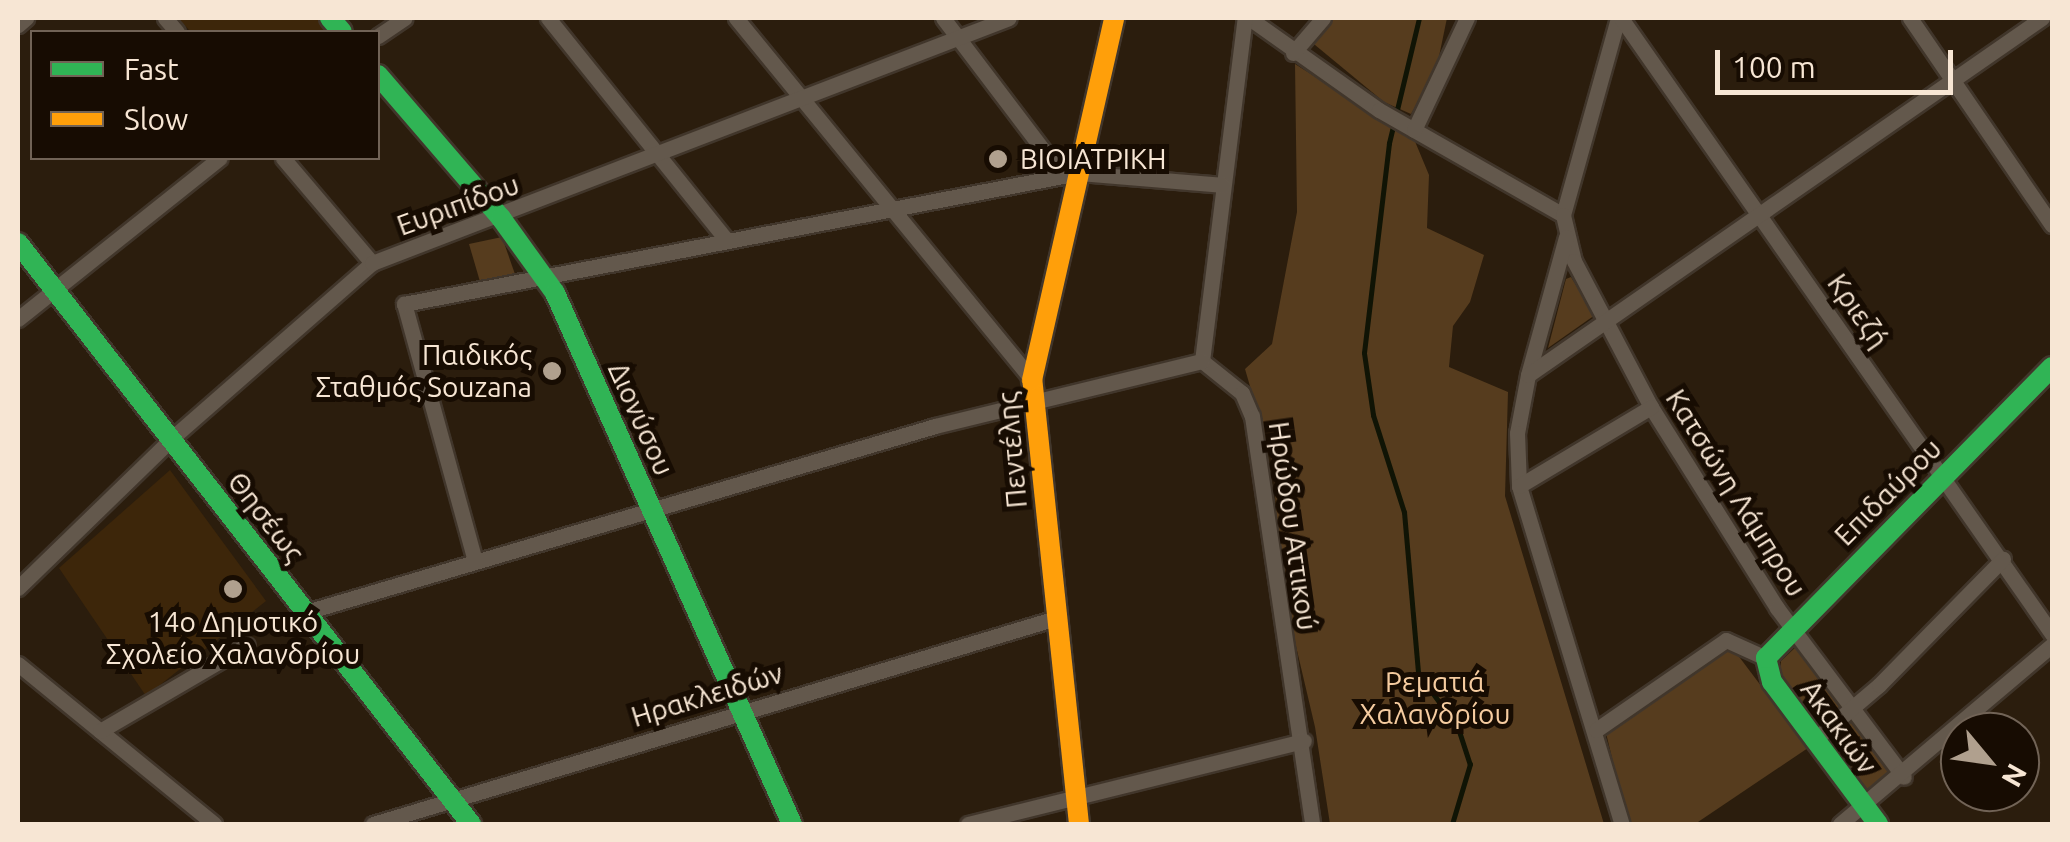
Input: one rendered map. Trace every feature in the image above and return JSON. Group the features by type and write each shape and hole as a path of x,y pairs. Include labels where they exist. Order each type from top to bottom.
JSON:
{"street":[{"path":"18,24 26,18"},
{"path":"380,35 405,18"},
{"path":"548,18 724,237"},
{"path":"736,18 1032,380"},
{"path":"942,18 1071,175"},
{"name":"Ευριπίδου","path":"18,588 171,439 372,263 500,218 1009,18"},
{"name":"Πεντέλης","path":"1079,824 1032,380 1071,175 1114,18"},
{"path":"306,612 917,431 1202,361 1222,185 1247,18 1379,110 1563,215 1619,18"},
{"path":"1294,52 1323,18"},
{"path":"1410,128 1467,18"},
{"name":"Κριεζή","path":"1619,18 1944,475 2052,634"},
{"path":"1910,18 2052,226"},
{"path":"1528,375 1756,210 2042,18"},
{"name":"Διονύσου","path":"380,76 500,218 542,276 792,824"},
{"path":"18,318 217,160"},
{"path":"285,160 372,263"},
{"path":"475,561 417,337 404,304 724,237 1071,175 1222,185"},
{"name":"Κατσώνη Λάμπρου","path":"1563,215 1566,237 1602,318 1651,407 1791,628 1904,777"},
{"path":"1566,237 1528,375 1517,433 1518,486 1622,824"},
{"name":"Θησέως","path":"18,243 471,824"},
{"name":"Ηρώδου Αττικού","path":"1202,361 1242,393 1252,416 1270,572 1304,741 1312,824"},
{"name":"Επιδαύρου","path":"1766,658 1791,628 2052,368"},
{"path":"1518,486 1651,407"},
{"path":"1813,741 1853,709 2003,559"},
{"name":"Ηρακλειδών","path":"373,824 1056,618"},
{"path":"1596,730 1726,640 1766,658"},
{"path":"100,730 247,645"},
{"path":"1840,824 1872,816 1904,777 2052,645"},
{"name":"Ακακιών","path":"1766,658 1772,682 1872,816"},
{"path":"18,664 214,824"},
{"path":"968,824 1304,741"}],"shaded area":[{"path":"178,18 318,18 328,30 189,30"},
{"path":"170,470 266,601 146,696 59,568"}],"green space":[{"path":"1320,18 1447,18 1436,71 1411,114 1384,102 1309,40"},
{"name":"Ρεματιά Χαλανδρίου","path":"1295,64 1414,139 1429,175 1427,228 1484,255 1470,302 1453,326 1449,367 1508,392 1505,496 1604,824 1330,824 1315,727 1279,574 1274,469 1245,369 1272,344 1297,212"},
{"path":"502,237 516,277 481,285 469,244"},
{"path":"1571,277 1595,315 1548,348 1566,279"},
{"path":"1798,645 1845,710 1815,733 1780,679 1781,661"},
{"path":"1725,647 1734,650 1808,748 1695,824 1628,824 1606,733"},
{"path":"1851,716 1892,777 1865,799 1819,742"}],"waterway":[{"path":"1419,18 1389,143 1364,353 1373,415 1404,512 1418,673 1458,728 1470,764 1452,824"}],"traffic: fast":[{"path":"330,18 340,30"},
{"path":"380,77 501,218 555,293 792,824"},
{"path":"18,243 471,824"},
{"path":"1878,824 1772,682 1766,658 2052,367"}],"traffic: slow":[{"path":"1079,824 1032,380 1114,18"}],"place":[{"name":"ΒΙΟΙΑΤΡΙΚΗ","path":"998,159"},
{"name":"Παιδικός Σταθμός Souzana","path":"552,371"},
{"name":"14ο Δημοτικό Σχολείο Χαλανδρίου","path":"233,589"}]}
